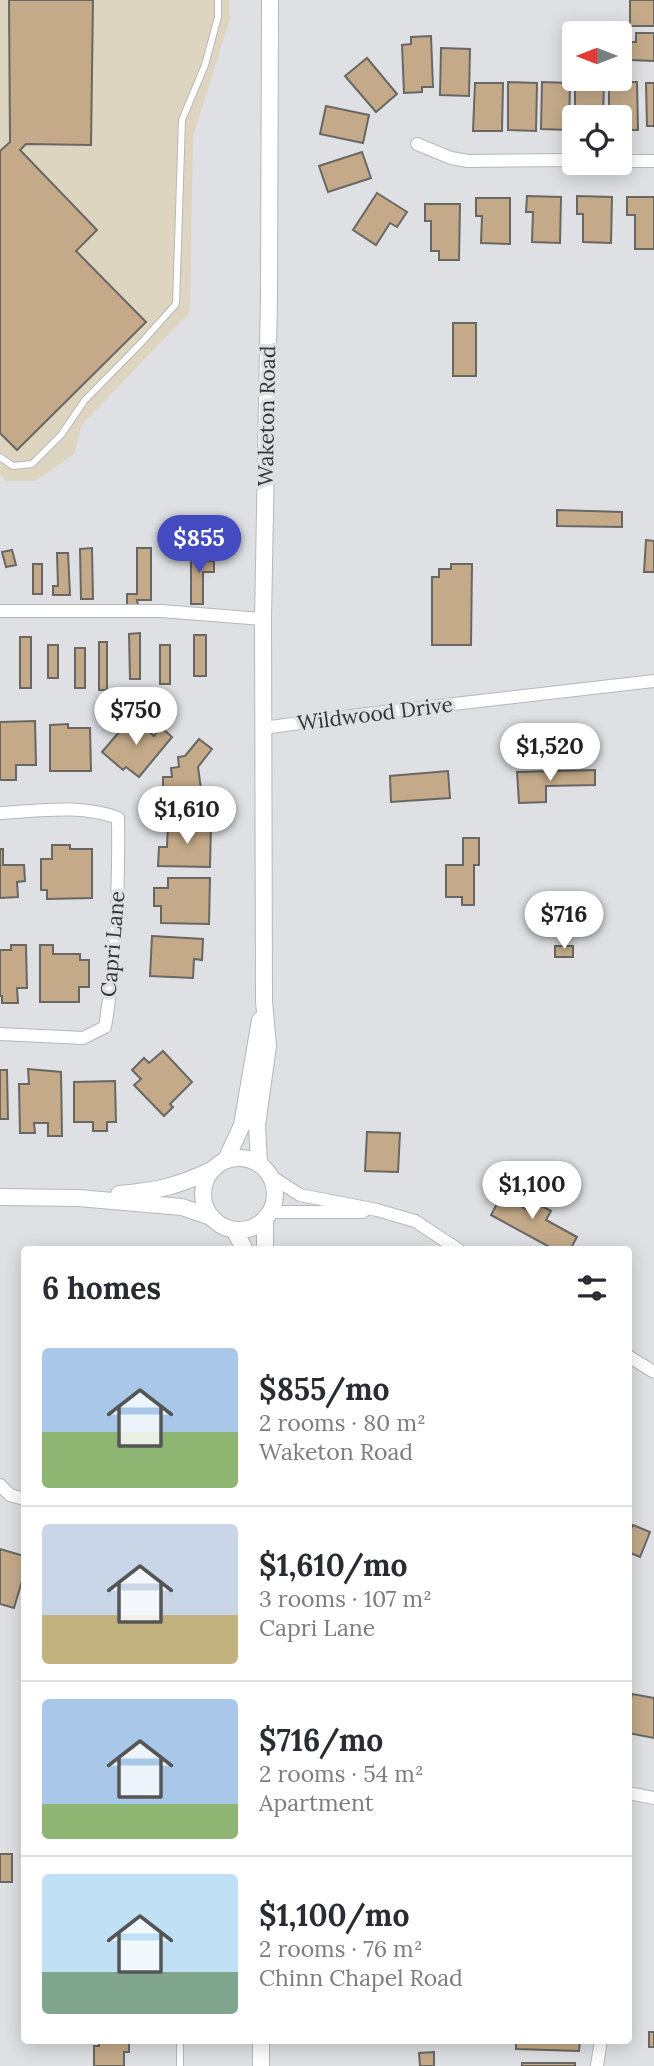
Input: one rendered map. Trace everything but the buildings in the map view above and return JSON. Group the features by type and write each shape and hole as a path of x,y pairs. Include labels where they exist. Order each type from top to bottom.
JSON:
{"street":[{"name":"Waketon Road","path":"259,1164 257,1125 268,1046 264,1000 263,619 269,295 270,0"},
{"path":"417,144 450,158 468,162 562,160"},
{"path":"632,161 654,161"},
{"path":"0,611 161,611 263,619"},
{"name":"Wildwood Drive","path":"263,728 654,681"},
{"name":"Capri Lane","path":"0,813 100,811 118,818 119,873 110,998 104,1027 83,1038 0,1034"},
{"name":"Waketon Road","path":"219,1165 242,1125 264,1000"},
{"path":"78,1198 164,1189 242,1158 259,1164 272,1177 300,1195 377,1210 415,1221 453,1246"},
{"path":"219,1165 208,1176 203,1192 206,1210 225,1228 251,1229 268,1216 377,1210"},
{"path":"265,1246 268,1216 276,1195 272,1177"},
{"path":"0,1197 78,1198 182,1207 211,1217"},
{"path":"234,1230 243,1246"},
{"path":"632,1358 654,1372"},
{"path":"0,1485 10,1495 21,1498"},
{"path":"632,1794 654,1798"},
{"path":"261,2044 261,2066"},
{"path":"597,2066 600,2044"}],"lane":[{"path":"0,457 13,466 32,464 61,435 85,400 141,344 176,304 182,120 205,65 218,17 218,0"},
{"path":"180,2044 180,2066"}],"shaded area":[{"path":"0,0 229,0 230,20 193,135 190,312 82,424 74,454 36,481 7,481 0,474"}]}
